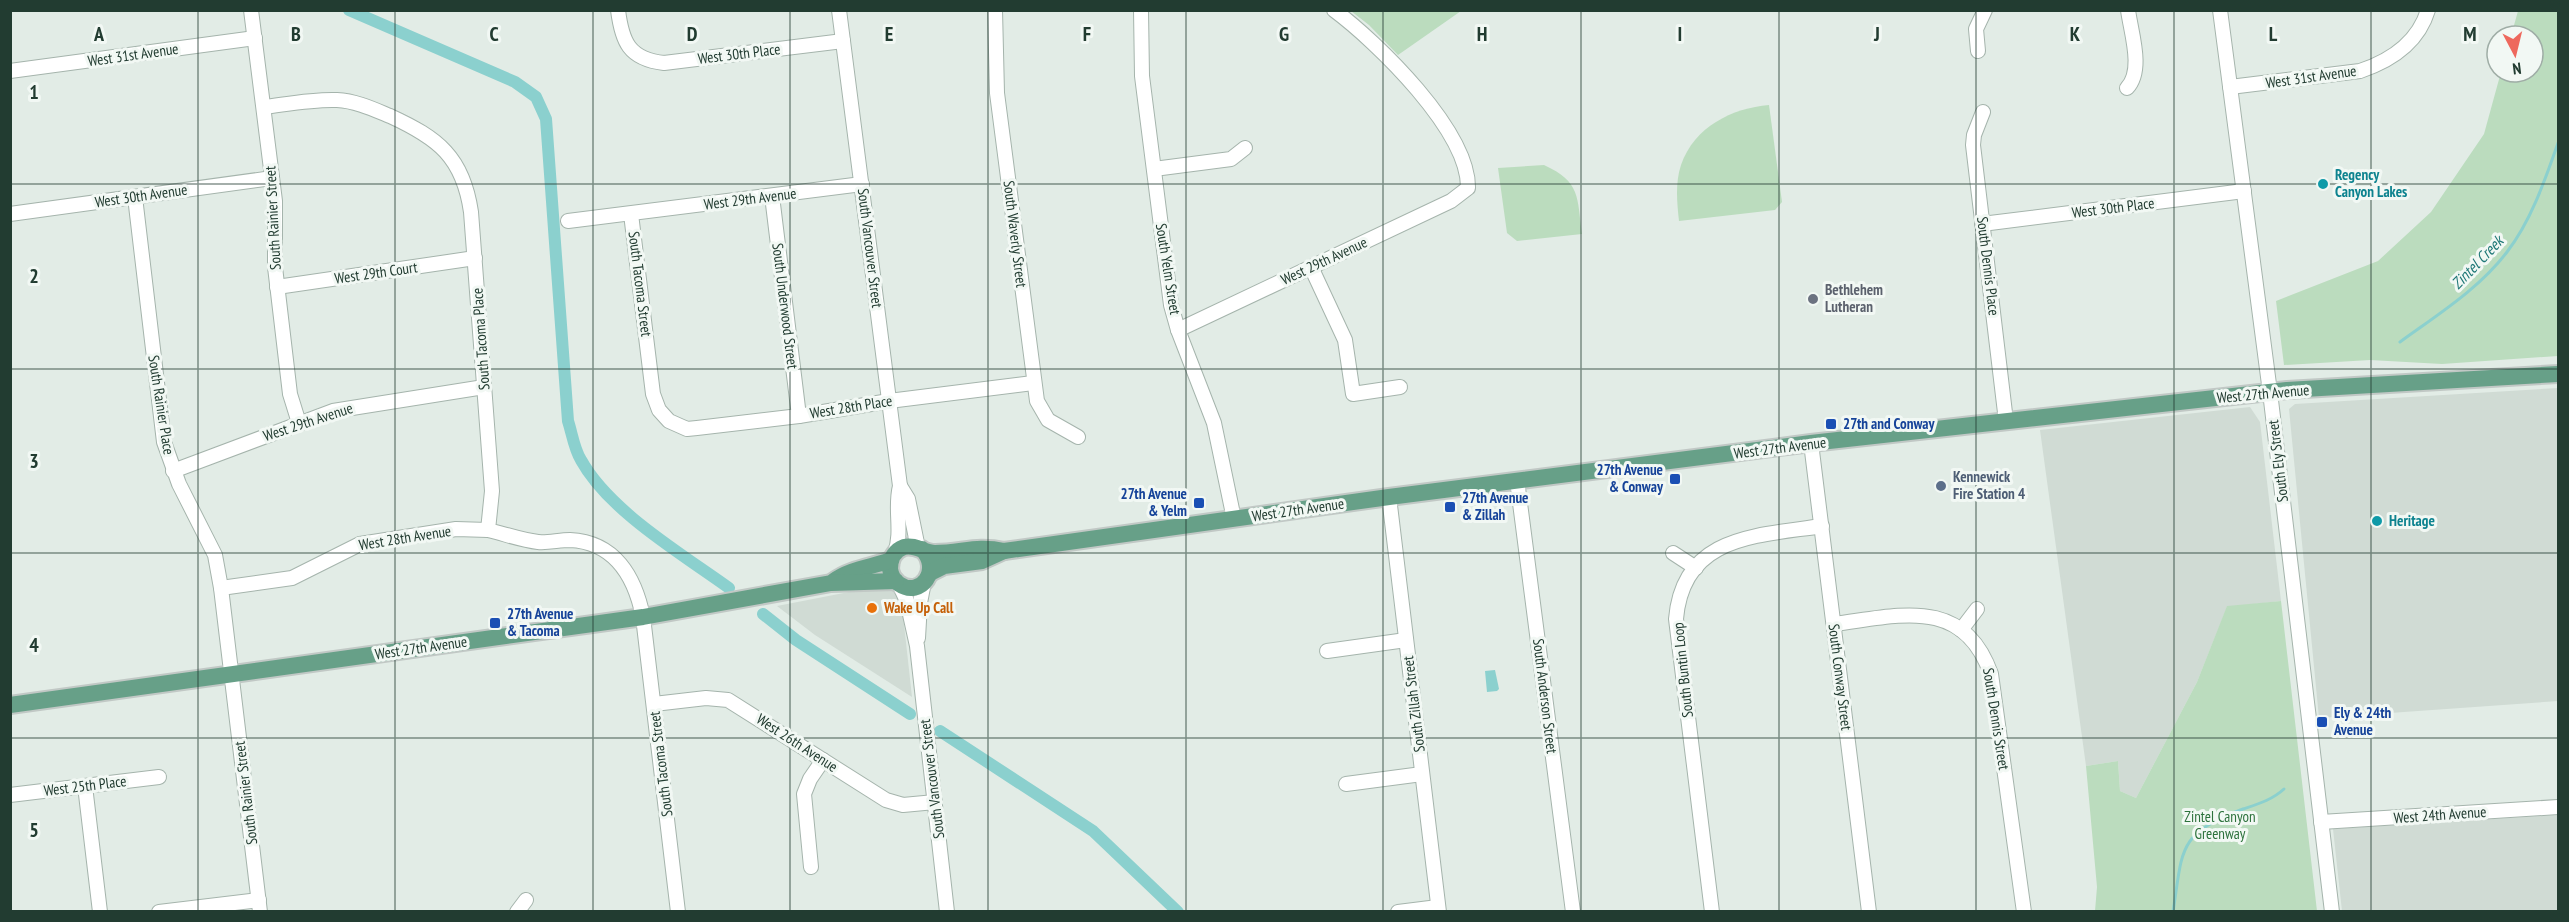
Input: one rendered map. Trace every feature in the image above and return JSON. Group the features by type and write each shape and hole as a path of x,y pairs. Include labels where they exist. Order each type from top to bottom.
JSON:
{"main road":[{"name":"West 27th Avenue","path":"10,705 643,616 831,583 897,583 911,588 944,566 982,561 1004,551 1517,480 1811,443 2270,392 2559,374"},
{"name":"West 27th Avenue","path":"831,583 844,573 874,567 907,546 936,553 986,547 1004,551"},
{"path":"920,549 931,562 927,577"},
{"path":"893,557 891,573 897,583"}],"street":[{"name":"South Rainier Street","path":"251,10 276,220 274,254 277,287 290,394 300,423"},
{"name":"West 30th Place","path":"618,10 623,38 628,47 643,58 664,63 843,41"},
{"name":"South Vancouver Street","path":"840,10 900,486 896,501 900,537 893,557"},
{"name":"South Waverly Street","path":"994,10 997,93 1037,401 1048,420 1078,437"},
{"name":"South Yelm Street","path":"1141,10 1140,49 1170,296 1178,330 1214,423 1234,519"},
{"name":"West 29th Avenue","path":"1178,330 1451,201 1468,188 1468,177 1463,163 1427,102 1379,48 1334,10"},
{"path":"1978,51 1976,29 1985,10"},
{"path":"2127,88 2132,83 2136,67 2128,10"},
{"name":"South Ely Street","path":"2220,10 2270,392 2332,912"},
{"name":"West 31st Avenue","path":"2230,87 2360,71 2390,58 2416,34 2428,10"},
{"name":"West 31st Avenue","path":"10,71 255,38"},
{"name":"South Tacoma Place","path":"264,107 316,101 353,102 409,125 435,140 455,162 464,179 471,212 492,491 488,530"},
{"name":"South Dennis Place","path":"1983,112 1974,135 1973,145 2006,421"},
{"path":"1154,169 1231,159 1245,148"},
{"name":"West 30th Avenue","path":"10,214 272,178"},
{"name":"West 29th Avenue","path":"568,222 862,184"},
{"name":"West 30th Place","path":"1982,224 2244,191"},
{"name":"South Underwood Street","path":"772,196 799,416"},
{"name":"South Rainier Place","path":"135,197 162,426 173,471 215,555 222,588 232,674"},
{"name":"South Tacoma Street","path":"631,214 653,394 659,410 669,421"},
{"name":"West 29th Court","path":"277,287 475,258"},
{"path":"1311,267 1344,340 1353,394 1400,387"},
{"name":"West 28th Place","path":"669,421 687,429 697,428 799,416 889,400 1034,383"},
{"name":"West 29th Avenue","path":"173,471 344,408 484,387"},
{"name":"South Conway Street","path":"1811,443 1869,912"},
{"name":"South Anderson Street","path":"1517,480 1572,912"},
{"name":"South Vancouver Street","path":"900,486 908,499 920,549"},
{"name":"South Zillah Street","path":"1389,497 1438,909"},
{"name":"South Buntin Loop","path":"1712,912 1677,619 1678,601 1695,568 1723,544 1821,526"},
{"name":"West 28th Avenue","path":"222,588 292,578 360,544 456,529 488,530"},
{"path":"488,530 535,542 570,540 598,548 618,562 632,579 643,616"},
{"path":"1673,553 1695,568"},
{"name":"South Vancouver Street","path":"917,646 920,603 927,577"},
{"name":"South Vancouver Street","path":"897,583 907,600 917,646 947,912"},
{"path":"1961,630 1977,609"},
{"name":"South Dennis Street","path":"1834,624 1914,614 1931,616 1961,630 1978,645 1991,674 2024,912"},
{"name":"South Tacoma Street","path":"643,616 678,912"},
{"path":"1327,651 1406,640"},
{"name":"South Rainier Street","path":"232,674 259,906"},
{"name":"West 26th Avenue","path":"654,704 706,698 728,700 886,800 903,805 935,801"},
{"path":"811,867 804,794 810,779 824,760"},
{"path":"1346,784 1422,774"},
{"name":"West 25th Place","path":"10,795 159,777"},
{"path":"85,786 99,912"},
{"name":"West 24th Avenue","path":"2321,822 2559,807"},
{"path":"159,912 259,906"},
{"path":"1398,912 1438,909"}],"shaded area":[{"path":"2558,388 2558,701 2319,718 2289,409 2295,404"},
{"path":"2250,407 2260,422 2281,601 2227,607 2197,682 2136,798 2120,791 2118,761 2086,766 2040,430"},
{"path":"868,585 888,585 896,591 902,606 912,697 815,635 777,606 854,591"},
{"path":"2558,815 2558,911 2342,911 2333,829"}],"green space":[{"path":"1351,11 1461,11 1398,55 1369,25"},
{"path":"2518,11 2558,11 2558,356 2442,364 2370,360 2284,365 2276,301 2378,261 2431,212 2484,134 2498,84 2545,84 2545,24 2514,24"},
{"path":"1769,105 1782,202 1775,210 1679,221 1677,193 1679,172 1695,140 1705,130 1728,115"},
{"path":"1544,165 1565,178 1575,192 1582,234 1517,241 1507,233 1498,168"},
{"name":"Zintel Canyon Greenway","path":"2281,601 2317,911 2095,911 2097,887 2086,766 2118,761 2120,791 2136,798 2197,682 2227,606"}],"water":[{"path":"1495,670 1499,689 1487,692 1485,671"}],"waterway":[{"path":"349,10 515,82 536,97 546,119 568,421 577,451 593,479 609,497 669,546 729,588"},
{"name":"Zintel Creek","path":"2400,342 2471,290 2507,252 2530,214 2558,143"},
{"path":"763,614 796,640 910,714"},
{"path":"940,731 1093,831 1178,912"},
{"name":"Zintel Creek","path":"2173,912 2182,858 2194,836 2221,818 2265,801 2284,789"}],"place":[{"name":"Regency Canyon Lakes","path":"2323,184"},
{"name":"Bethlehem Lutheran","path":"1813,299"},
{"name":"27th and Conway","path":"1831,424"},
{"name":"27th Avenue & Conway","path":"1675,479"},
{"name":"Kennewick Fire Station 4","path":"1941,486"},
{"name":"27th Avenue & Yelm","path":"1199,503"},
{"name":"27th Avenue & Zillah","path":"1450,507"},
{"name":"Heritage","path":"2377,521"},
{"name":"Wake Up Call","path":"872,608"},
{"name":"27th Avenue & Tacoma","path":"495,623"},
{"name":"Ely & 24th Avenue","path":"2322,722"}]}
